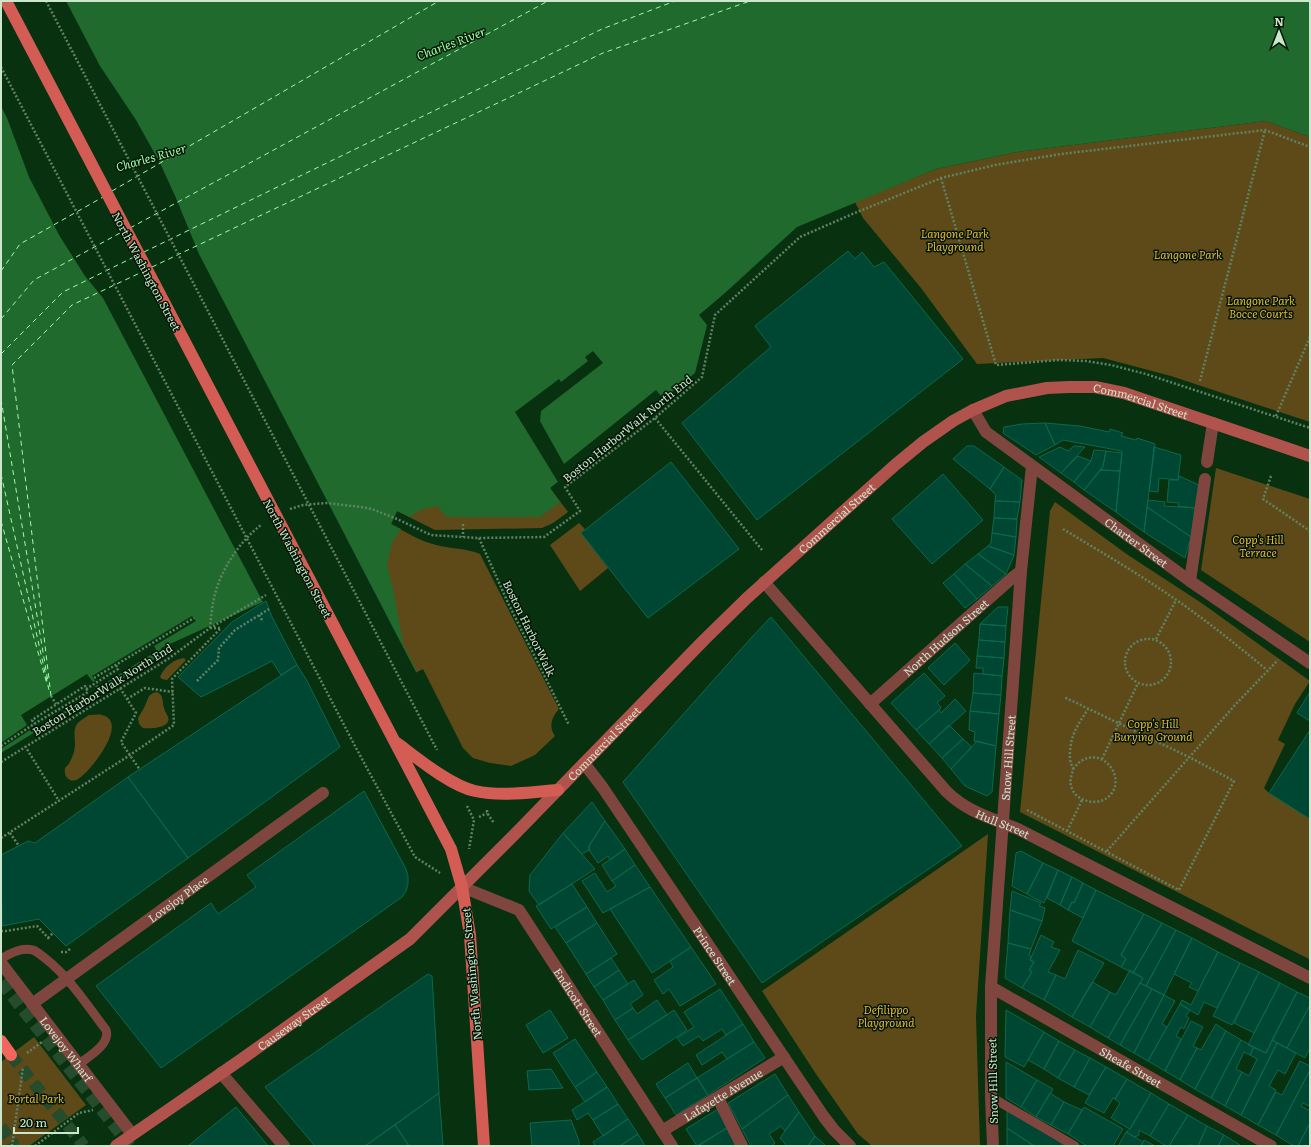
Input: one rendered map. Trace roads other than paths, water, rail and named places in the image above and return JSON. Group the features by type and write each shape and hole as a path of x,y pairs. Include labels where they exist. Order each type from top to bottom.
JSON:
{"highway":[{"path":"1,1041 11,1054"}],"main road":[{"name":"North Washington Street","path":"6,1 449,846 462,887 471,945 484,1146"},
{"name":"Commercial Street","path":"462,887 705,639 764,582 895,465 940,430 973,410 1006,396 1047,388 1095,387 1124,393 1310,456"},
{"path":"393,740 454,783 475,791 505,794 558,790"},
{"name":"Causeway Street","path":"116,1146 410,939 462,887"}],"street":[{"name":"Charter Street","path":"973,410 986,432 1190,581 1310,663"},
{"path":"1207,462 1213,422"},
{"name":"Snow Hill Street","path":"993,1146 991,1097 991,987 1021,571 1032,466"},
{"path":"1190,581 1205,479"},
{"name":"North Hudson Street","path":"870,704 1021,571"},
{"name":"Hull Street","path":"764,582 953,798 965,807 1025,832 1310,978"},
{"name":"Prince Street","path":"584,763 603,788 824,1117 834,1130 850,1146"},
{"name":"Lovejoy Place","path":"32,1004 323,793"},
{"name":"Endicott Street","path":"462,887 519,910 672,1146"},
{"name":"Lovejoy Wharf","path":"1,963 132,1134"},
{"name":"Sheafe Street","path":"991,987 1270,1146"},
{"name":"Lafayette Avenue","path":"662,1131 784,1057"},
{"path":"221,1073 284,1146"},
{"path":"718,1098 742,1146"}],"lane":[{"path":"1,959 16,951 33,950 53,965 67,979 107,1033 106,1041 79,1064"},
{"path":"991,1097 1075,1146"}],"water":[{"name":"Charles River","path":"1,1 1310,1 1310,137 1266,121 1017,152 936,169 797,227 699,315 707,325 695,373 629,427 550,488 560,502 540,517 447,517 437,506 419,510 410,517 397,511 391,524 401,529 392,542 387,565 403,644 417,672 370,696 265,601 161,648 164,653 1,753"}],"tunnel":[{"path":"1,982 130,1146"},
{"path":"11,1055 84,1146"},
{"path":"1,1127 15,1146"}],"park label":[{"name":"Langone Park Playground","path":"955,239"},
{"name":"Langone Park","path":"1188,254"},
{"name":"Langone Park Bocce Courts","path":"1261,306"},
{"name":"Copp's Hill Terrace","path":"1258,545"},
{"name":"Copp's Hill Burying Ground","path":"1153,729"},
{"name":"Defilippo Playground","path":"886,1015"},
{"name":"Portal Park","path":"36,1098"}]}
